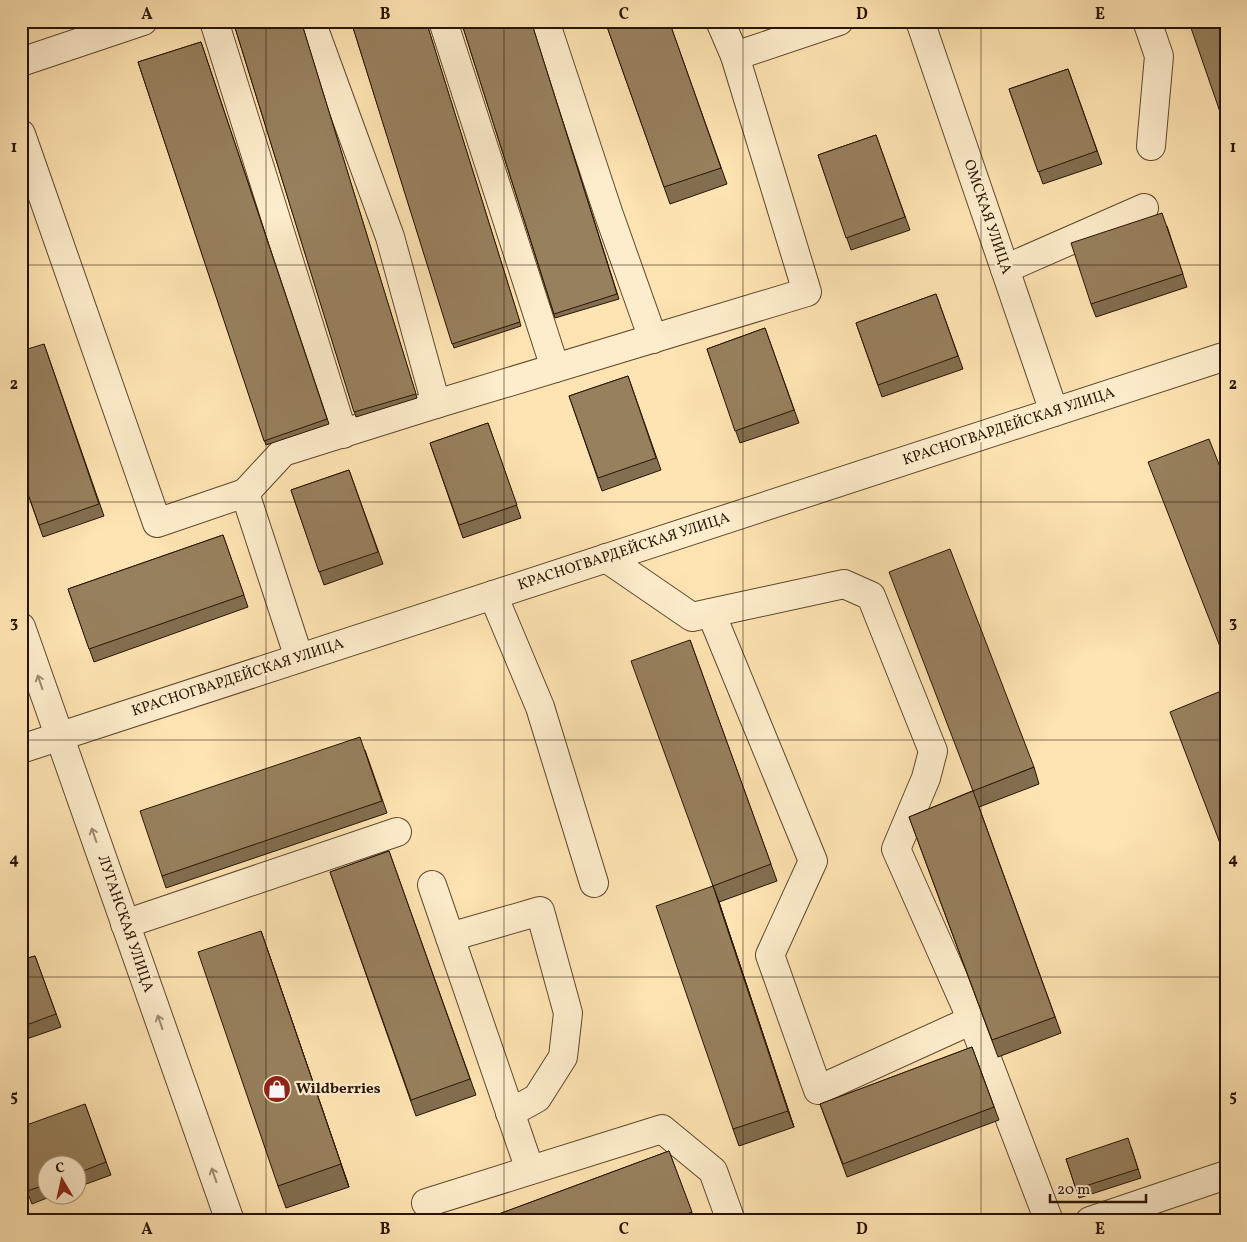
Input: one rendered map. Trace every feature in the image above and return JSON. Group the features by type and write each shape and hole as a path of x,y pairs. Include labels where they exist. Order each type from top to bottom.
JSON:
{"street":[{"path":"21,62 143,21"},
{"path":"214,21 343,434"},
{"path":"311,21 390,237 436,404"},
{"path":"443,21 555,368"},
{"path":"545,21 608,212 653,339"},
{"path":"21,134 157,523 245,493 283,452 807,292 735,56 720,21"},
{"path":"735,56 839,21"},
{"name":"ОМСКАЯ УЛИЦА","path":"920,21 1054,412"},
{"path":"1147,21 1159,56 1152,146"},
{"path":"1005,270 1144,208"},
{"name":"КРАСНОГВАРДЕЙСКАЯ УЛИЦА","path":"21,748 1225,358"},
{"path":"245,493 300,658"},
{"path":"606,558 692,618 844,584 871,596 933,751 926,778 896,850 972,1020 1049,1221"},
{"path":"492,595 540,707 594,883"},
{"path":"711,613 814,861 770,954 818,1090 972,1020"},
{"name":"ЛУГАНСКАЯ УЛИЦА","path":"21,627 230,1221"},
{"path":"125,924 397,832"},
{"path":"432,885 530,1170"},
{"path":"450,937 540,911 568,1013 563,1057 537,1098 510,1113"},
{"path":"426,1203 662,1128 712,1172 731,1221"},
{"path":"1090,1221 1226,1175"}],"building":[{"path":"233,21 301,21 416,394 354,412"},
{"path":"351,21 426,21 520,322 452,344"},
{"path":"461,21 531,21 617,294 554,314"},
{"path":"605,21 669,21 721,168 664,187"},
{"path":"1201,21 1226,21 1226,107 1219,109 1190,25"},
{"path":"201,42 327,419 264,441 138,62"},
{"path":"1068,69 1097,151 1038,172 1009,89"},
{"path":"876,135 905,217 846,238 818,155"},
{"path":"1162,213 1183,274 1091,304 1071,243"},
{"path":"936,294 958,356 878,385 856,323"},
{"path":"765,328 794,410 735,431 707,349"},
{"path":"44,344 99,504 39,525 21,474 21,351"},
{"path":"628,376 656,458 598,478 569,396"},
{"path":"488,423 517,505 459,525 430,443"},
{"path":"1209,439 1226,482 1226,662 1148,462"},
{"path":"349,470 378,552 319,572 291,490"},
{"path":"223,535 244,595 89,649 68,589"},
{"path":"950,549 1034,767 973,791 889,572"},
{"path":"690,640 771,864 713,886 631,661"},
{"path":"1226,689 1226,859 1170,712"},
{"path":"360,737 382,801 162,876 140,811"},
{"path":"973,791 1055,1017 992,1040 909,817"},
{"path":"389,851 470,1079 411,1100 330,872"},
{"path":"713,886 788,1111 733,1129 656,906"},
{"path":"261,931 341,1164 278,1186 198,952"},
{"path":"35,956 56,1014 21,1027 21,960"},
{"path":"972,1047 994,1107 843,1164 820,1104"},
{"path":"85,1104 106,1162 88,1169 88,1154 38,1154 38,1187 27,1191 21,1176 21,1127"},
{"path":"1128,1138 1138,1169 1076,1189 1066,1159"},
{"path":"669,1151 692,1212 667,1221 480,1221"}],"place":[{"name":"Wildberries","path":"277,1089"}]}
